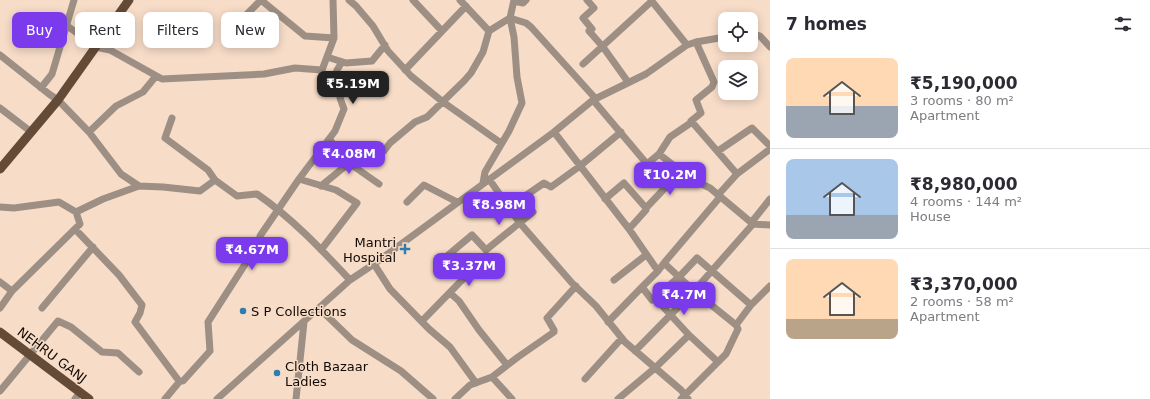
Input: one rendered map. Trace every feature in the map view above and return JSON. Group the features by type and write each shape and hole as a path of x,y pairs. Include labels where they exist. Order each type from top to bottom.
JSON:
{"main road":[{"path":"120,12 129,0"},
{"path":"0,168 58,100 95,48"},
{"name":"NEHRU GANJ","path":"0,332 30,354 77,396 89,399"}],"street":[{"path":"67,22 74,0"},
{"path":"249,12 261,0 305,36 334,38"},
{"path":"103,48 110,50 162,79 264,74 295,68 322,70 334,38 333,0"},
{"path":"348,0 356,6 373,26 384,45 411,76 443,102 501,143"},
{"path":"413,0 442,31"},
{"path":"460,0 489,31"},
{"path":"526,0 523,3 514,1 510,18 514,37 517,77 522,103 509,131 485,172 486,181 519,222 576,286 596,306 622,338 680,390 685,398 726,354 738,329 736,325 694,291 664,263"},
{"path":"587,0 594,8 583,18 592,29 589,31 603,47 628,82"},
{"path":"583,64 652,1 687,45"},
{"path":"405,70 466,6"},
{"path":"321,186 365,150 369,148 376,154 380,154 390,143 415,122 427,117 471,73 483,52 489,31 510,18 531,26 594,99 647,164 660,154 670,137 701,113 696,100 712,87 714,82 696,42"},
{"path":"758,35 770,47"},
{"path":"217,399 350,280 554,132 594,99 646,74 687,45 718,38"},
{"path":"327,57 346,64 372,61 384,45"},
{"path":"41,88 52,74 59,48"},
{"path":"0,55 58,100 89,132 121,174 139,186"},
{"path":"165,399 180,381 182,381 210,352 207,323 260,241 260,236 299,179 337,129 344,109 340,98 344,91 344,87 335,79 337,70 342,62"},
{"path":"89,132 116,106 143,92 156,76"},
{"path":"0,108 30,131"},
{"path":"172,118 165,138 208,170 215,180 237,196 257,194 279,209 350,280"},
{"path":"691,121 737,174"},
{"path":"608,322 658,271 737,174 770,148 752,128 718,151"},
{"path":"554,132 629,229 658,271"},
{"path":"422,321 464,278 447,256 472,235 486,250 533,211 524,198 525,196 544,183 551,187 580,166 621,132"},
{"path":"329,140 349,162 379,184"},
{"path":"660,154 691,179 710,188 752,223 770,225"},
{"path":"629,229 646,210 646,208 681,171"},
{"path":"299,179 336,190 357,203 321,250"},
{"path":"76,212 104,199 139,186 200,191 215,180"},
{"path":"605,199 624,183 646,208"},
{"path":"407,202 424,185 457,202"},
{"path":"635,351 712,271 770,199"},
{"path":"0,207 14,208 59,202 76,212 80,224 12,291 0,308"},
{"path":"75,229 119,275 142,305 140,314 134,322 180,381"},
{"path":"42,308 93,247"},
{"path":"614,280 646,255"},
{"path":"642,287 652,300 679,277 697,258 752,306"},
{"path":"374,264 390,289 450,347 476,383"},
{"path":"0,282 12,291"},
{"path":"455,399 470,385 492,378 507,365 554,332 547,318 576,286"},
{"path":"736,325 770,286"},
{"path":"450,293 459,301 479,330 507,365"},
{"path":"655,298 689,335 718,362"},
{"path":"320,308 352,340 401,371 433,399"},
{"path":"0,391 58,321 71,326 102,352 118,353 139,372"},
{"path":"296,399 304,322"},
{"path":"618,399 655,368 689,335"},
{"path":"585,379 622,338"},
{"path":"492,378 512,399"}],"place":[{"name":"Mantri Hospital","path":"405,249"},
{"name":"S P Collections","path":"243,311"},
{"name":"Cloth Bazaar Ladies","path":"277,373"}]}
